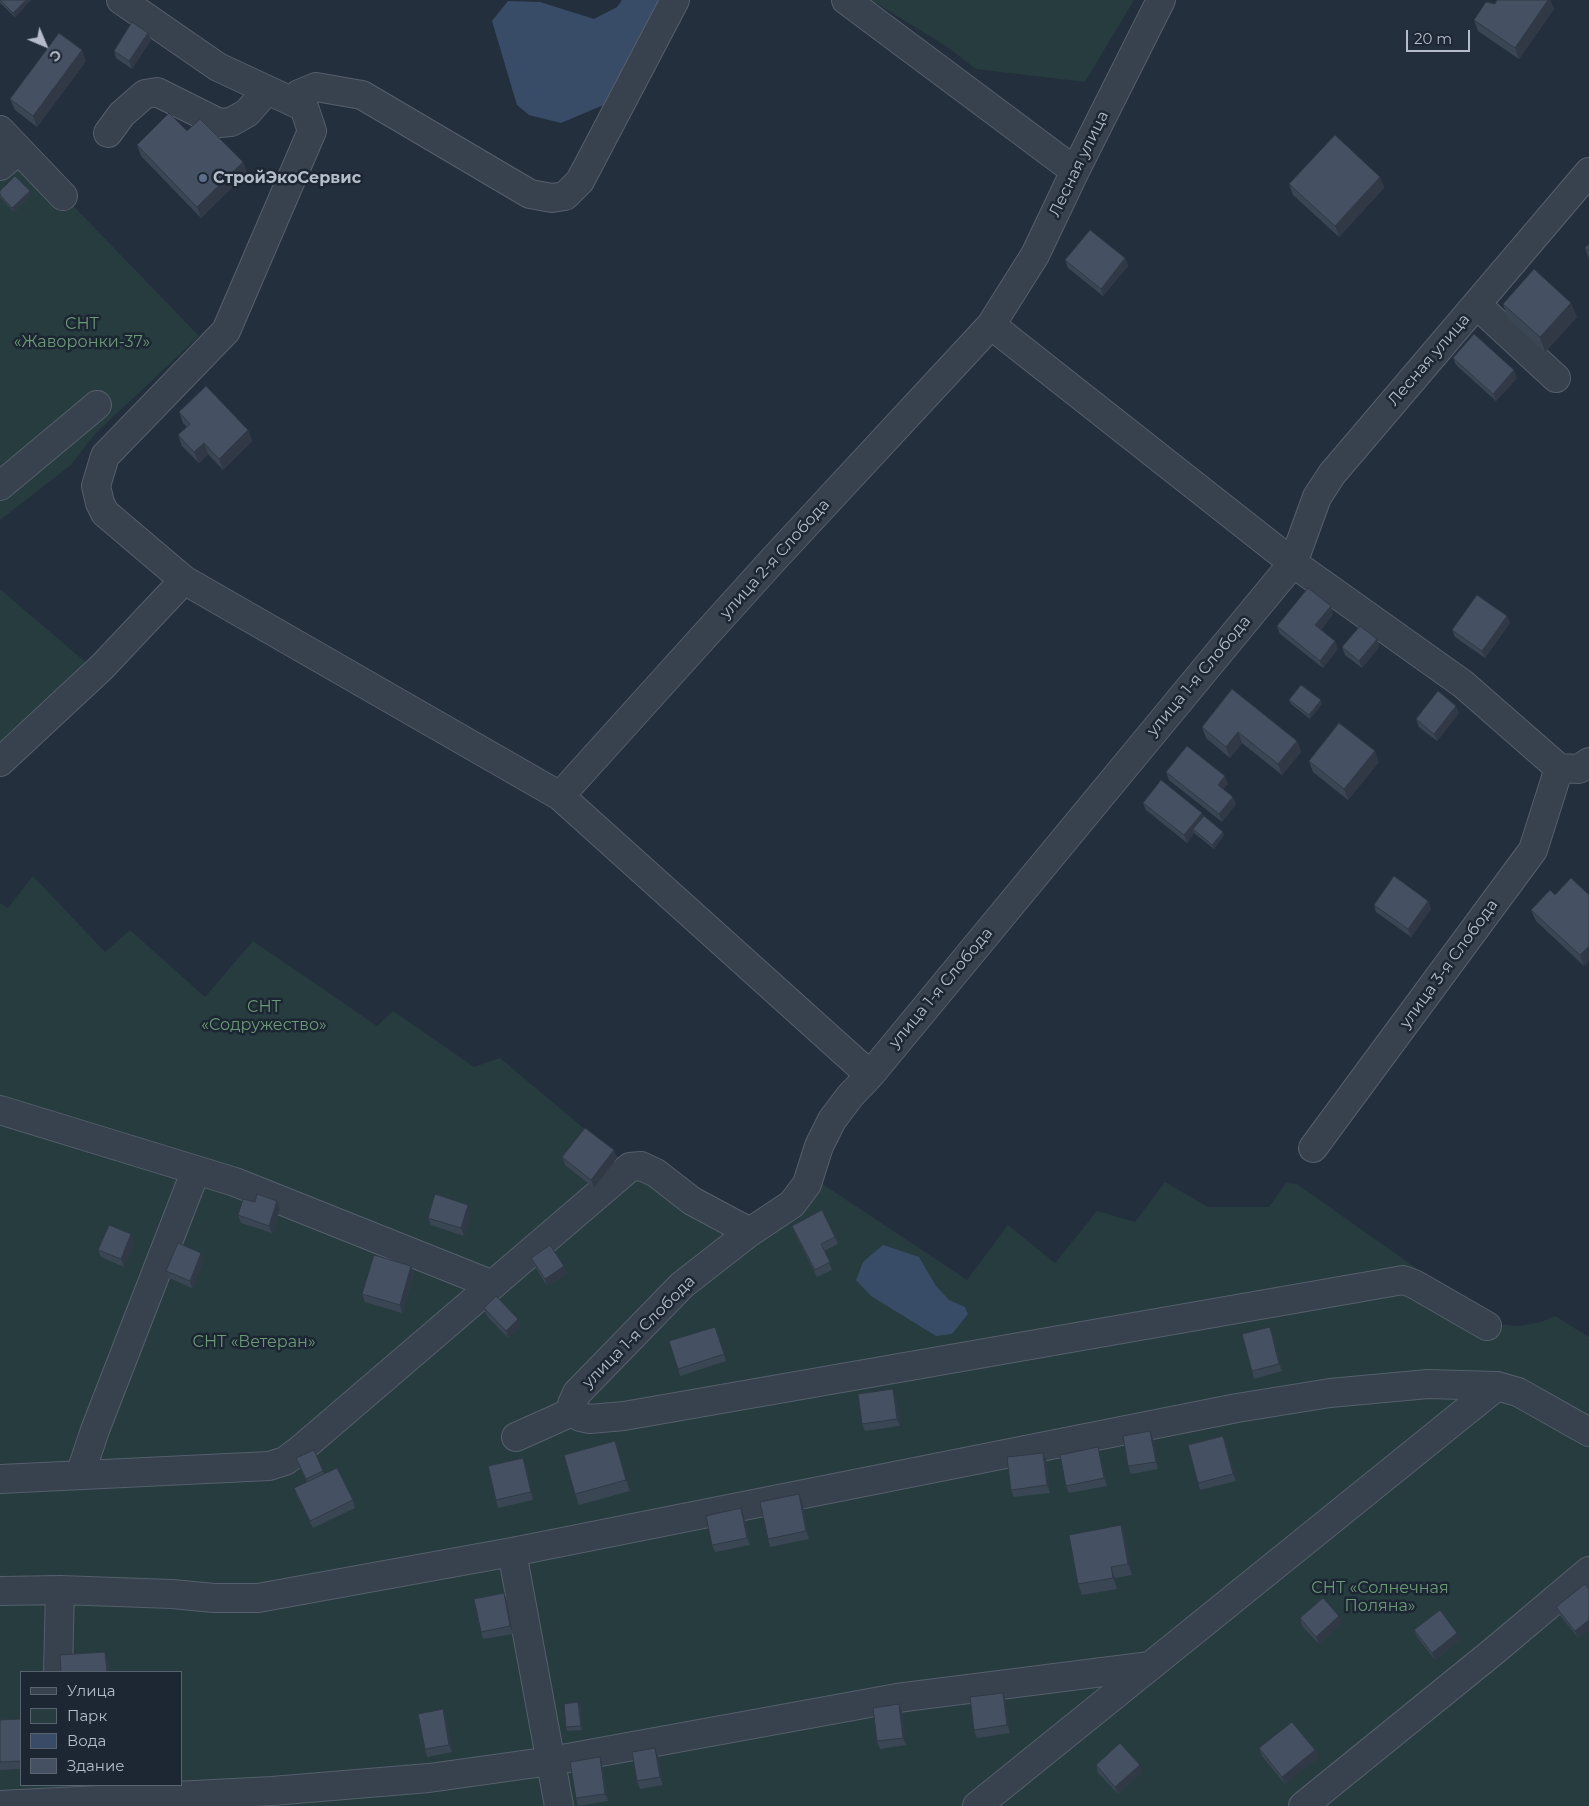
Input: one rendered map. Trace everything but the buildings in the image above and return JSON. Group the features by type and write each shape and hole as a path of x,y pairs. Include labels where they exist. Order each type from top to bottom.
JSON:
{"street":[{"path":"122,0 218,67 304,107 312,131 226,331 105,456 96,486 100,503 106,513 184,580 560,796 870,1075"},
{"path":"108,133 135,100 145,94 157,92 220,123 231,122 279,95 299,94 316,87 362,95 530,194 552,198 565,196 580,181 675,0"},
{"path":"846,0 1075,171"},
{"name":"Лесная улица","path":"991,325 1035,256 1075,171 1161,0"},
{"path":"0,130 10,158 63,196"},
{"name":"Лесная улица","path":"1293,563 1317,497 1332,474 1589,172"},
{"path":"1477,305 1556,378"},
{"path":"991,325 1293,563 1463,684 1559,768 1579,769 1589,762"},
{"name":"улица 2-я Слобода","path":"560,796 767,567 991,325"},
{"path":"0,486 89,412 94,435 105,456"},
{"name":"улица 1-я Слобода","path":"576,1402 682,1285 750,1232 792,1204 807,1184 819,1146 832,1120 850,1096 870,1075 1293,563"},
{"path":"0,762 102,667 184,580"},
{"name":"улица 3-я Слобода","path":"1313,1148 1533,850 1559,768"},
{"path":"0,1110 235,1182 493,1284"},
{"path":"0,1478 269,1466 285,1461 302,1449 630,1167 641,1166 656,1173 692,1201 750,1232"},
{"path":"80,1475 99,1420 196,1170"},
{"path":"516,1437 576,1402 580,1417 590,1419 624,1416 1403,1280 1414,1284 1488,1326"},
{"path":"0,1591 60,1590 172,1594 214,1598 258,1598 512,1552 1246,1407 1330,1393 1428,1384 1497,1386 1518,1392 1589,1432"},
{"path":"976,1806 1497,1386"},
{"path":"512,1552 559,1806"},
{"path":"1303,1806 1589,1572"},
{"path":"58,1671 60,1590"},
{"path":"0,1805 70,1797 282,1790 429,1778 551,1761 897,1698 1150,1666"}],"green space":[{"path":"871,0 1134,0 1085,82 976,69 946,46"},
{"name":"СНТ «Жаворонки-37»","path":"0,130 199,336 94,435 71,465 0,520"},
{"path":"0,589 97,672 0,762"},
{"path":"33,876 105,952 130,930 205,997 253,941 377,1026 393,1011 474,1067 500,1058 630,1167 750,1232 821,1183 967,1280 1008,1225 1055,1263 1097,1211 1135,1222 1165,1182 1208,1207 1269,1207 1286,1183 1297,1184 1495,1324 1519,1326 1541,1322 1555,1316 1589,1337 1589,1806 0,1806 0,903 8,908"}],"water":[{"path":"622,0 664,0 606,104 561,123 529,115 517,105 492,21 508,1 540,2 594,19 617,7"},
{"path":"883,1245 919,1257 936,1286 949,1300 965,1307 968,1314 952,1334 936,1336 871,1296 856,1280 863,1262"}],"place":[{"name":"СтройЭкоСервис","path":"203,178"}],"park label":[{"name":"СНТ «Содружество»","path":"264,1016"},
{"name":"СНТ «Ветеран»","path":"254,1342"},
{"name":"СНТ «Солнечная Поляна»","path":"1380,1597"}]}
